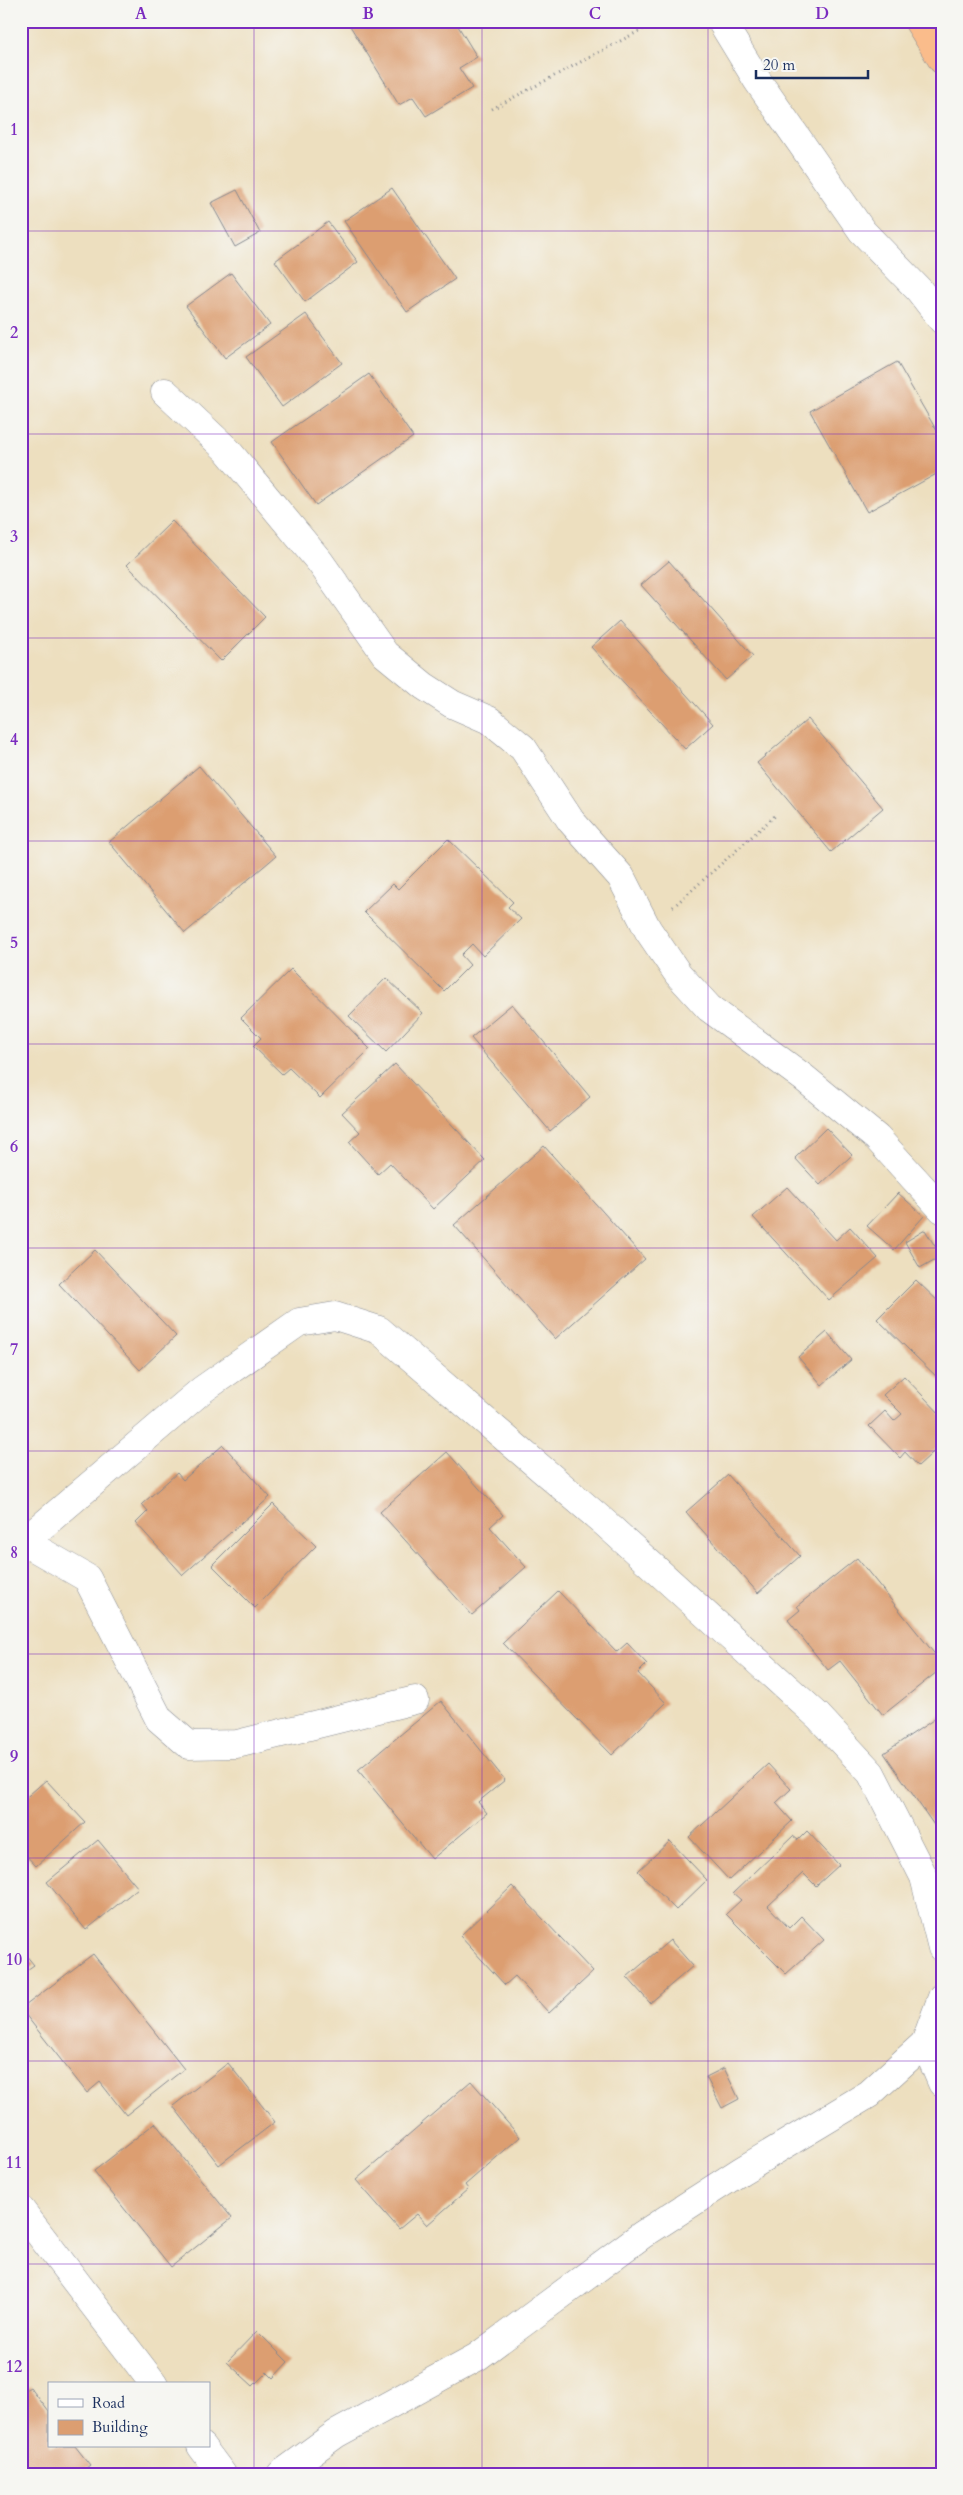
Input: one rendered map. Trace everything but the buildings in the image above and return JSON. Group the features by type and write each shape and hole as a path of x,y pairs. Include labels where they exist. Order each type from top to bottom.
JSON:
{"highway":[{"path":"918,21 942,60"}],"street":[{"path":"721,21 757,80 862,231 919,290 942,320"},
{"path":"165,392 227,450 320,562 385,654 424,686 452,704 489,720 523,748 571,821 621,877 648,930 678,974 709,1008 804,1078 877,1138 942,1209"},
{"path":"416,1700 237,1744 189,1745 159,1719 87,1578 22,1542 202,1390 299,1322 335,1316 379,1330 606,1524 818,1716 871,1773 924,1877 942,1948"},
{"path":"281,2474 336,2434 476,2357 642,2235 741,2171 870,2094 925,2043 942,1997"},
{"path":"925,2043 942,2083"},
{"path":"21,2210 152,2382"},
{"path":"202,2448 222,2474"}],"path":[{"path":"492,109 658,21"},
{"path":"648,930 777,814"}]}
